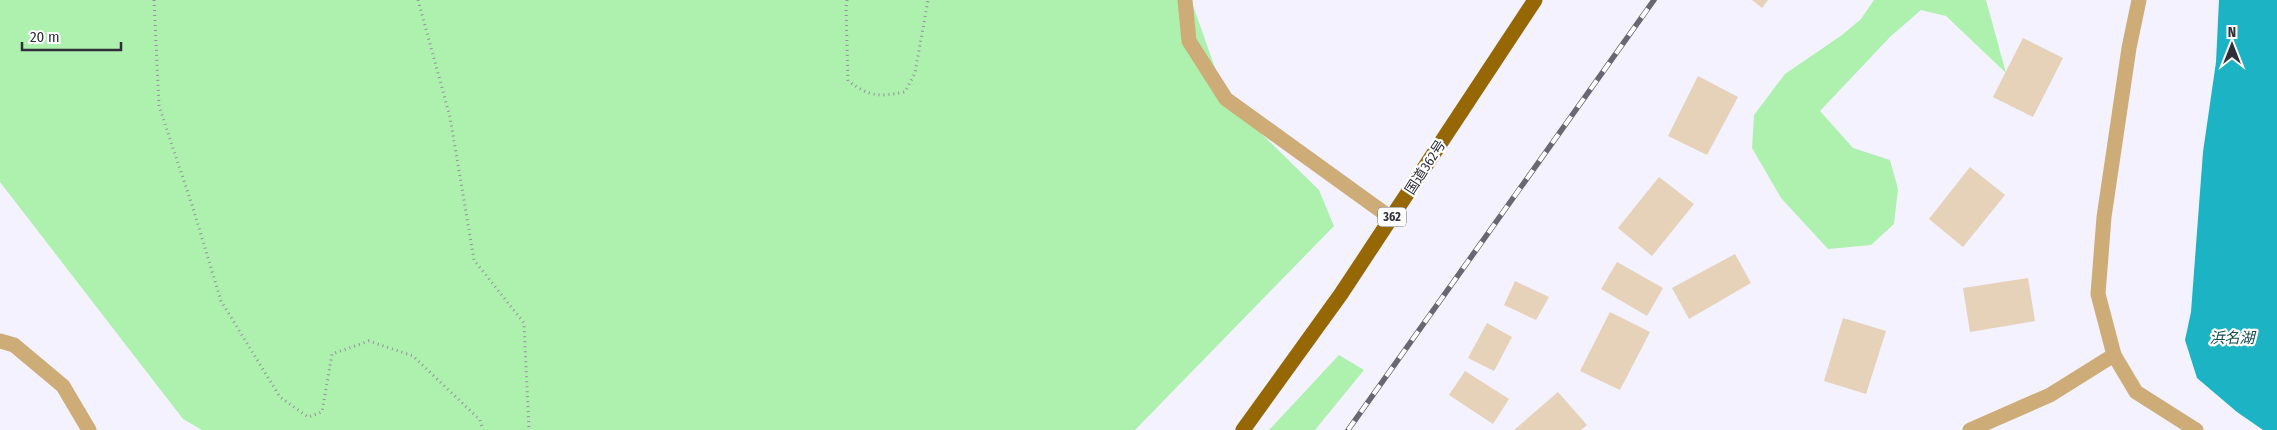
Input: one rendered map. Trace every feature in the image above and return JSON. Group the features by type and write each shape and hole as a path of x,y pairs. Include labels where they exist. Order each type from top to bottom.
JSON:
{"highway":[{"name":"国道362号","path":"1243,430 1341,294 1536,0"}],"street":[{"path":"1186,0 1189,40 1226,99 1391,218"},
{"path":"2139,0 2129,48 2104,217 2098,294 2114,355 2136,392 2196,430"},
{"path":"0,341 14,345 63,386 90,430"},
{"path":"1970,430 2050,395 2114,355"}],"path":[{"path":"154,0 159,106 221,301 280,397 308,417 322,412 332,354 369,341 413,356 480,420 482,430"},
{"path":"418,0 450,117 474,260 524,323 529,430"},
{"path":"847,0 848,81 858,88 879,96 905,92 915,73 928,0"}],"green space":[{"path":"0,0 1191,0 1226,99 1319,190 1334,226 1135,430 202,430 183,419 0,182"},
{"path":"1874,0 1986,0 2006,73 1946,16 1921,10 1890,37 1820,111 1853,148 1890,160 1898,189 1894,224 1871,245 1828,249 1781,198 1752,148 1754,115 1785,74 1842,35 1861,19"},
{"path":"1339,355 1364,370 1315,430 1269,430"}],"water":[{"name":"浜名湖","path":"2219,0 2277,0 2277,430 2263,430 2237,412 2197,378 2185,340 2191,312 2203,152 2216,62"}],"building":[{"path":"1752,0 1768,0 1762,8"},
{"path":"2023,38 2063,58 2033,117 1993,97"},
{"path":"1698,76 1738,97 1707,155 1668,136"},
{"path":"1970,167 2005,195 1963,247 1929,219"},
{"path":"1659,177 1694,204 1652,256 1618,228"},
{"path":"1735,254 1751,283 1689,319 1672,288"},
{"path":"1617,262 1663,288 1647,316 1601,289"},
{"path":"2028,278 2035,321 1970,332 1963,288"},
{"path":"1515,281 1549,297 1536,320 1504,305"},
{"path":"1610,312 1650,332 1620,390 1580,371"},
{"path":"1843,318 1886,331 1866,394 1824,381"},
{"path":"1487,323 1512,337 1494,371 1468,358"},
{"path":"1465,371 1509,399 1493,424 1449,395"},
{"path":"1558,392 1587,425 1581,430 1514,430"}],"railway":[{"path":"1348,430 1654,0"}]}
